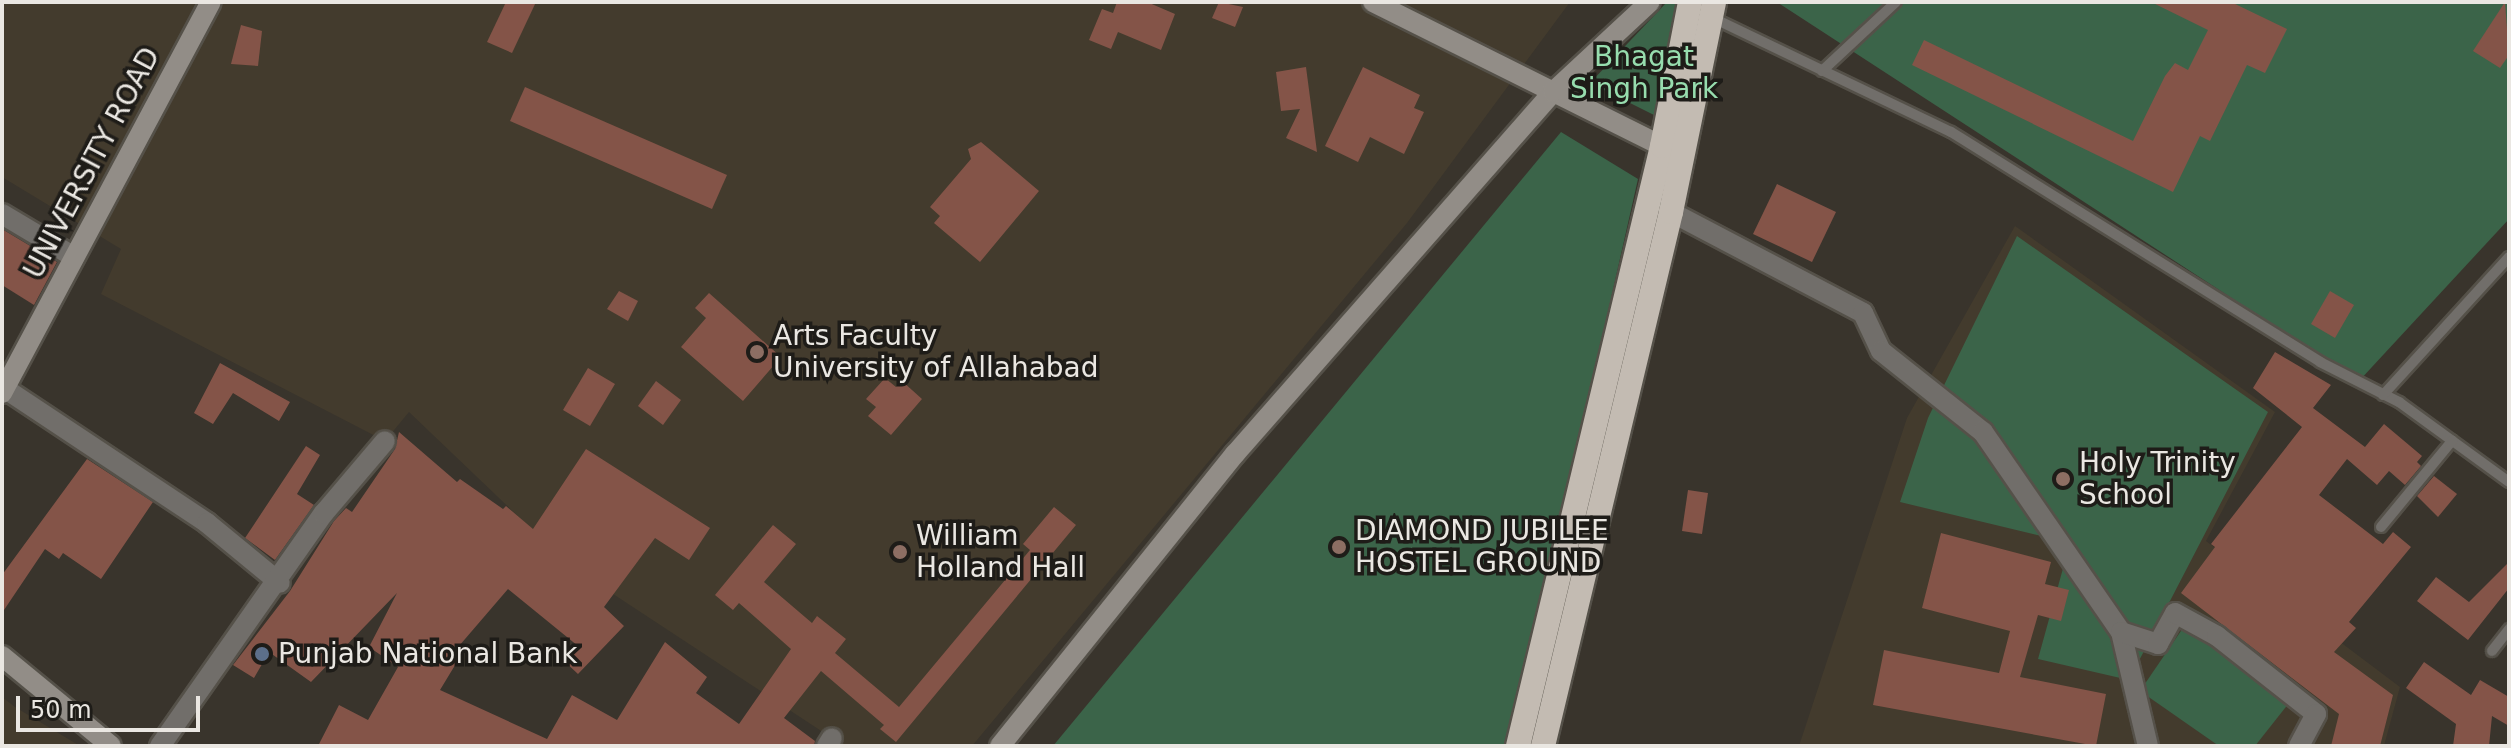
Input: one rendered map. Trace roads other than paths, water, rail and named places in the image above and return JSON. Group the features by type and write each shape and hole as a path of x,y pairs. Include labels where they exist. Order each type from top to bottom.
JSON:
{"highway":[{"path":"1543,746 1671,212 1672,151 1690,2"},
{"path":"1518,746 1672,151 1712,9"}],"street":[{"name":"UNIVERSITY ROAD","path":"3,391 211,2"},
{"path":"1373,2 1672,151"},
{"path":"1000,746 1235,454 1553,92 1650,2"},
{"path":"1671,212 1863,313 1881,351 1983,432 2121,632 2148,746"},
{"path":"2,214 74,257"},
{"path":"3,391 207,523 280,583"},
{"path":"160,746 280,583 324,513 385,441"},
{"path":"2121,632 2158,644 2175,613 2217,636 2316,714 2299,746"},
{"path":"2,656 111,746"}],"lane":[{"path":"1822,71 1896,2"},
{"path":"1712,9 1822,71 1951,132 2383,395 2509,482"},
{"path":"2383,395 2509,257"},
{"path":"2381,527 2452,441"},
{"path":"2492,651 2509,629"}],"place":[{"name":"Arts Faculty University of Allahabad","path":"757,352"},
{"name":"Holy Trinity School","path":"2063,479"},
{"name":"DIAMOND JUBILEE HOSTEL GROUND","path":"1339,547"},
{"name":"William Holland Hall","path":"900,552"},
{"name":"Punjab National Bank","path":"262,654"}],"park label":[{"name":"Bhagat Singh Park","path":"1644,73"}]}
